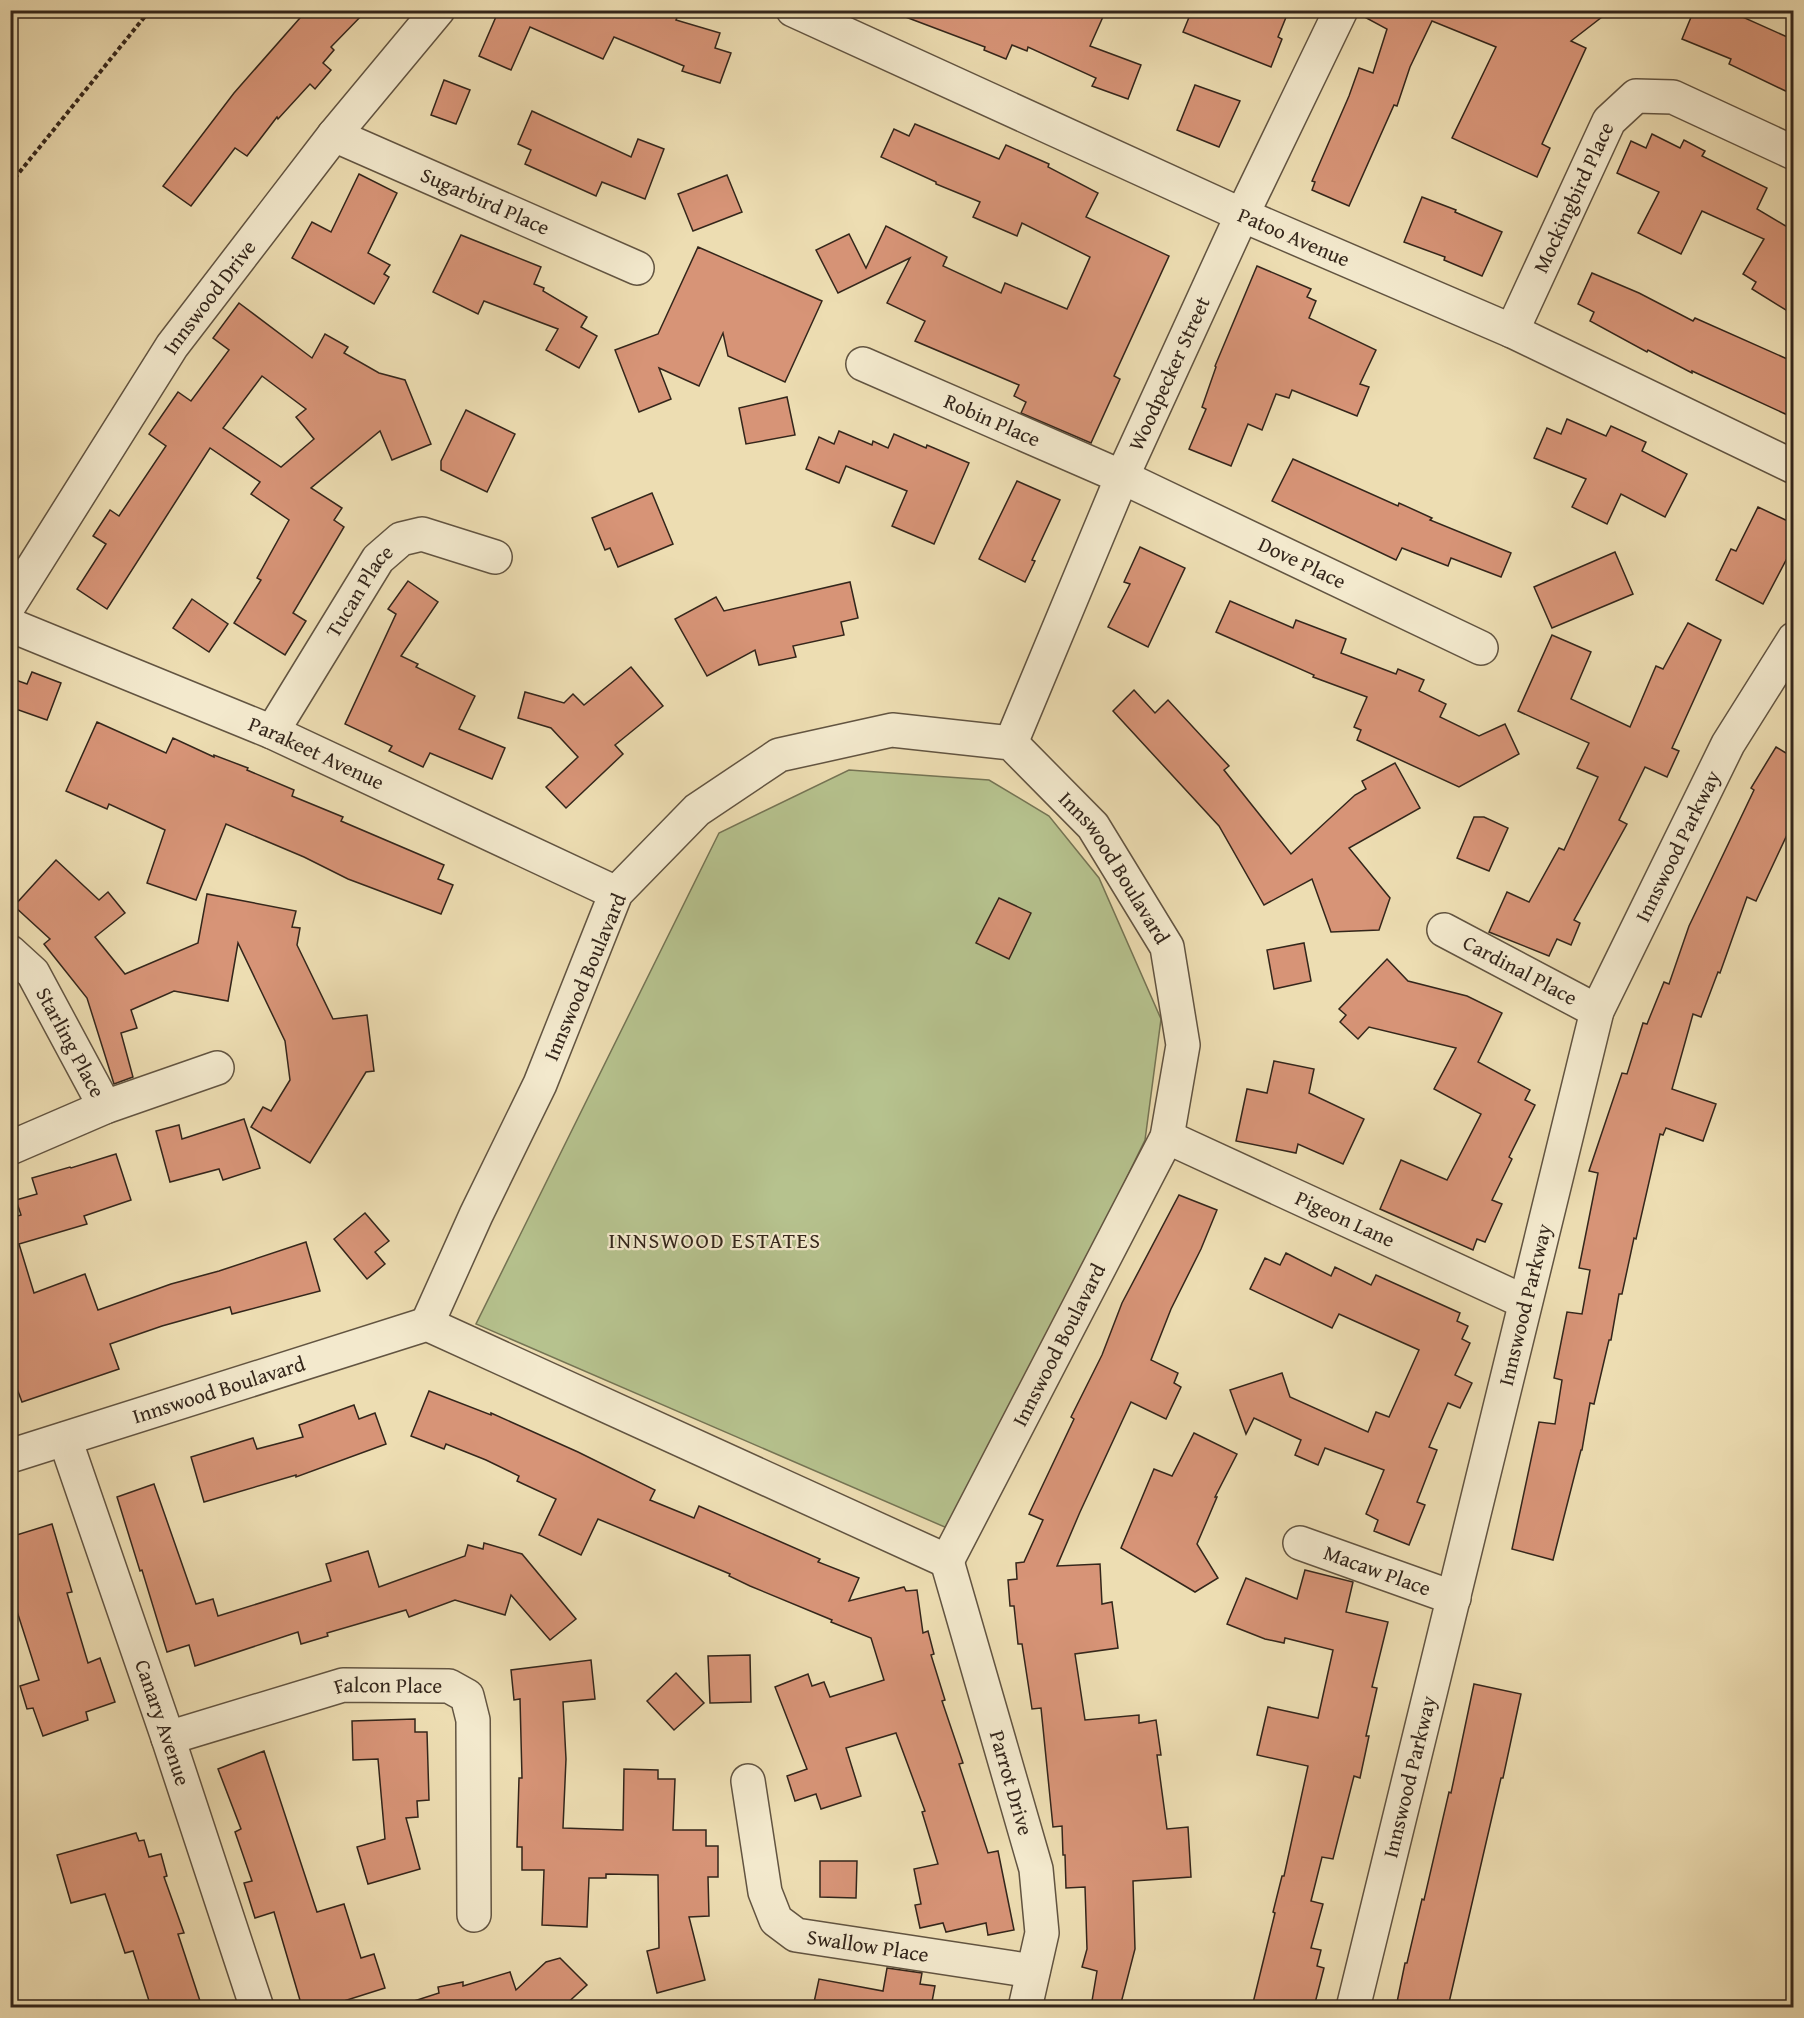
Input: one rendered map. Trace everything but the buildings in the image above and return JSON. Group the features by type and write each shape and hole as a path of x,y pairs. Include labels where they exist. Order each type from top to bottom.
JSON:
{"street":[{"name":"Innswood Drive","path":"10,604 172,346 334,135 438,10"},
{"name":"Patoo Avenue","path":"793,10 842,21 1242,215 1512,331 1794,467"},
{"name":"Woodpecker Street","path":"1011,743 1122,477 1242,215 1341,10"},
{"name":"Mockingbird Place","path":"1512,331 1609,121 1636,96 1673,97 1794,153"},
{"name":"Sugarbird Place","path":"334,135 637,268"},
{"name":"Robin Place","path":"863,364 1122,477"},
{"name":"Dove Place","path":"1122,477 1481,648"},
{"name":"Tucan Place","path":"272,732 378,559 401,540 422,534 495,557"},
{"name":"Parakeet Avenue","path":"10,625 272,732 616,893"},
{"name":"Innswood Parkway","path":"1353,2007 1597,1011 1728,744 1794,639"},
{"name":"Innswood Boulavard","path":"10,1456 427,1324 476,1215 540,1084 616,893 697,810 779,755 891,729 1011,743 1093,826 1167,947 1183,1045 1167,1137 947,1561"},
{"name":"Cardinal Place","path":"1443,930 1597,1011"},
{"name":"Starling Place","path":"10,952 33,973 105,1107"},
{"path":"10,1148 105,1107 217,1068"},
{"name":"Pigeon Lane","path":"1167,1137 1525,1302"},
{"path":"427,1324 947,1561"},
{"name":"Canary Avenue","path":"65,1439 168,1738 257,2007"},
{"name":"Macaw Place","path":"1300,1543 1454,1598"},
{"name":"Parrot Drive","path":"947,1561 1036,1869 1042,1933 1025,2007"},
{"name":"Falcon Place","path":"168,1738 342,1685 449,1686 467,1696 473,1720 474,1915"},
{"name":"Swallow Place","path":"748,1781 765,1892 776,1920 796,1935 1033,1971"}],"path":[{"path":"10,184 150,10"}],"green space":[{"path":"849,770 989,780 1049,816 1099,878 1161,1019 1145,1140 954,1531 476,1324 719,833"}],"district":[{"name":"INNSWOOD ESTATES","path":"715,1240"}]}
